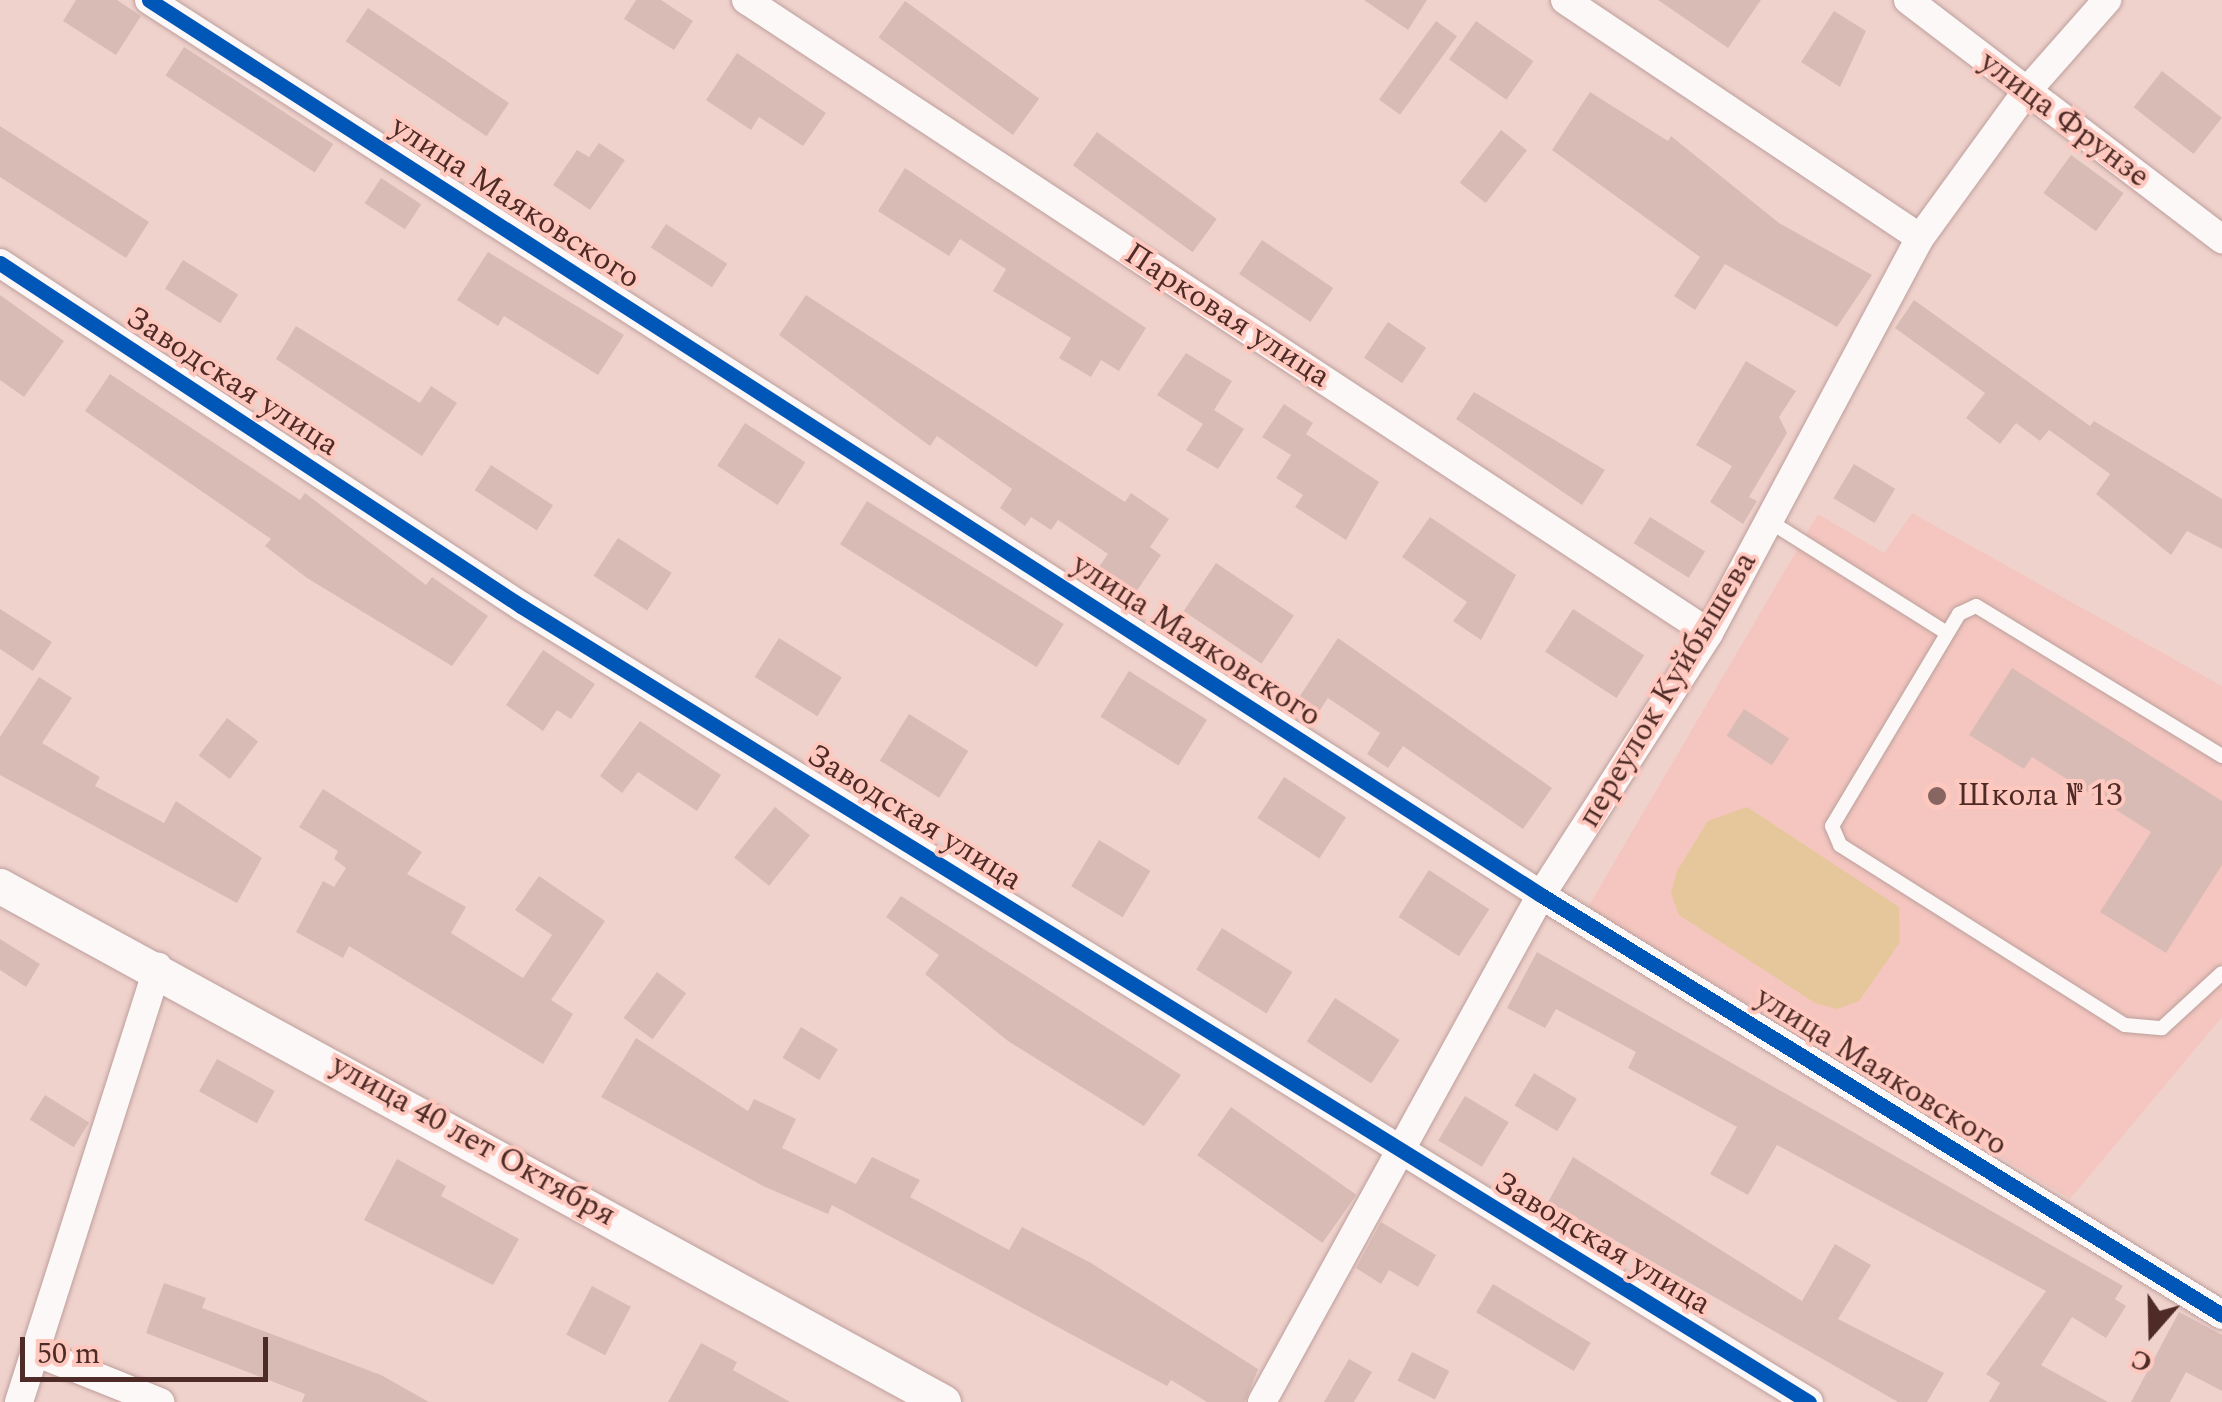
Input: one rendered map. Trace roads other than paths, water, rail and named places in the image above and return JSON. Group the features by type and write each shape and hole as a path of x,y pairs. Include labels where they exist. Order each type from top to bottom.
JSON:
{"street":[{"name":"улица Маяковского","path":"149,0 1540,895 2222,1314"},
{"name":"Парковая улица","path":"746,0 1709,633"},
{"path":"1566,0 1920,238"},
{"name":"улица Фрунзе","path":"1908,0 2222,239"},
{"name":"переулок Куйбышева","path":"1262,1402 1540,895 1709,633 1920,238 2026,92 2106,0"},
{"name":"Заводская улица","path":"0,263 521,606 1398,1152 1809,1402"},
{"name":"улица 40 лет Октября","path":"0,886 158,967 943,1402"},
{"path":"18,1402 158,967"},
{"path":"35,1352 160,1402"}],"lane":[{"path":"1769,521 1947,633"},
{"path":"2222,756 1989,608 1964,610 1836,807 1832,826 1840,845 2125,1025 2162,1028 2222,973"}],"place":[{"name":"Школа № 13","path":"1937,796"}]}
